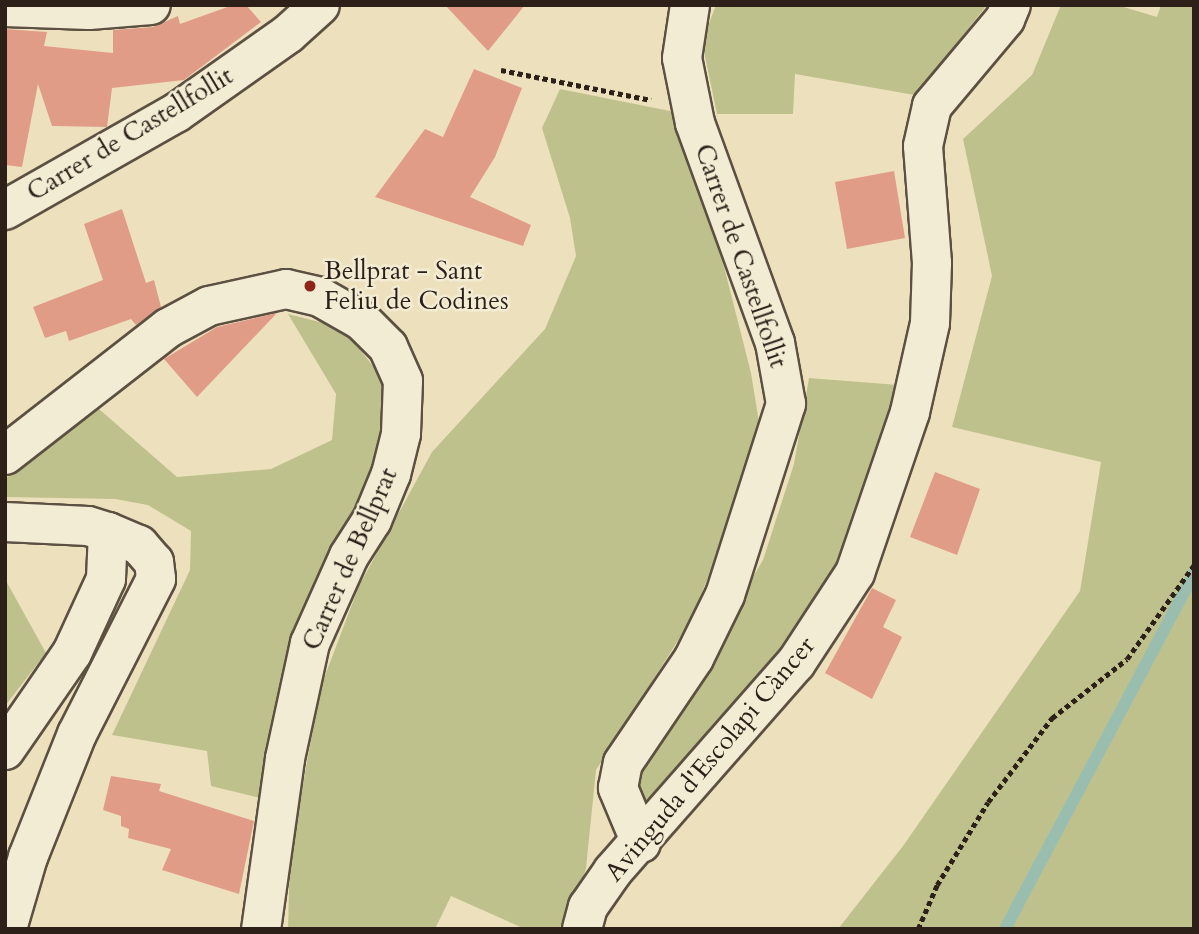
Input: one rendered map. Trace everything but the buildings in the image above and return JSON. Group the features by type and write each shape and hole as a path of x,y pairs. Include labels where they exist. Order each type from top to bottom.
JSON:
{"street":[{"path":"5,8 89,10 150,5"},
{"name":"Carrer de Castellfollit","path":"5,210 176,113 288,34 320,5"},
{"name":"Carrer de Castellfollit","path":"641,843 618,788 623,763 694,658 725,595 786,404 775,343 693,108 682,58 690,5"},
{"name":"Avinguda d'Escolapi Càncer","path":"582,929 588,907 607,880 796,663 855,573 910,412 930,323 932,251 923,146 932,106 1005,19 1010,5"},
{"name":"Carrer de Bellprat","path":"5,455 168,328 209,306 286,289 320,297 362,321 388,347 402,381 401,434 391,474 372,520 349,556 310,643 285,759 261,929"},
{"path":"5,522 88,526 108,532 139,545 154,562 156,579 77,734 28,858 7,929"},
{"path":"5,750 72,653 106,579 108,532"}],"path":[{"path":"501,70 693,108"},
{"path":"918,929 937,885 988,802 1052,718 1127,659 1194,565"}],"green space":[{"path":"716,5 987,5 929,78 920,96 795,74 793,114 717,114 702,42"},
{"path":"1061,5 1117,5 1157,17 1161,5 1194,5 1194,929 838,929 903,846 1080,591 1101,462 952,427 992,276 963,139 1032,75"},
{"path":"560,89 675,112 721,255 751,373 759,422 741,494 691,620 596,770 586,868 570,929 525,929 451,896 435,929 288,929 290,854 321,686 359,586 432,452 545,329 576,256 570,218 542,128"},
{"path":"288,314 343,328 380,375 389,425 369,485 306,602 279,698 260,798 211,786 207,751 112,735 190,570 191,531 148,505 115,499 5,497 5,479 99,409 177,477 271,469 332,440 336,394"},
{"path":"809,378 898,385 879,461 838,572 780,652 650,802 635,792 640,768 763,560 794,464"},
{"path":"5,579 46,653 5,706"}],"waterway":[{"path":"1005,929 1194,573"}],"place":[{"name":"Bellprat - Sant Feliu de Codines","path":"310,286"}]}
